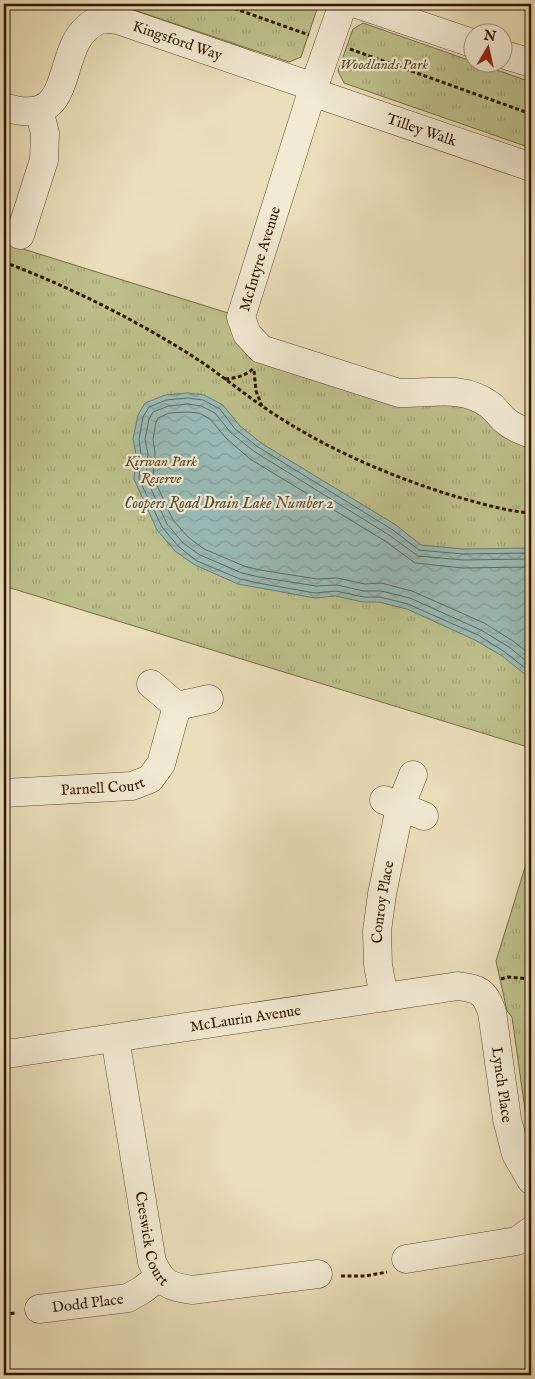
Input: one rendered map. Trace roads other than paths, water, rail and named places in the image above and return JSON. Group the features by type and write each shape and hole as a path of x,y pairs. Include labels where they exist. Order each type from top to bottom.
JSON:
{"street":[{"name":"McIntyre Avenue","path":"343,4 313,90 241,317 247,334 261,349 399,393 421,394 448,390 471,395 490,405 506,422 531,434"},
{"path":"357,4 462,40"},
{"name":"Kingsford Way","path":"39,110 51,102 58,92 74,43 83,30 100,19 118,20 313,90"},
{"path":"512,57 531,63"},
{"name":"Tilley Walk","path":"313,90 531,167"},
{"path":"4,107 26,112 39,110 45,134 44,160 20,235"},
{"path":"151,684 177,706 209,700"},
{"name":"Parnell Court","path":"4,793 132,786 150,779 161,764 177,706"},
{"name":"Conroy Place","path":"384,997 378,965 377,931 382,894 413,775"},
{"name":"McLaurin Avenue","path":"7,1054 458,986 477,989"},
{"name":"Lynch Place","path":"477,989 488,999 492,1012 507,1119 516,1154 531,1180"},
{"name":"Creswick Court","path":"115,1038 152,1262 159,1277 172,1286 192,1290 318,1274"},
{"path":"406,1260 517,1241 531,1232"},
{"name":"Dodd Place","path":"39,1309 128,1298 159,1277"}],"water":[{"name":"Coopers Road Drain Lake Number 2","path":"188,393 204,395 223,405 239,425 261,443 396,525 421,545 463,549 531,548 531,679 502,656 475,640 407,609 379,602 363,602 336,596 315,598 238,584 195,565 175,551 157,530 134,479 136,454 133,439 138,415 145,403 165,395"}],"park label":[{"name":"Woodlands Park","path":"384,64"},
{"name":"Kirwan Park Reserve","path":"161,470"}]}
